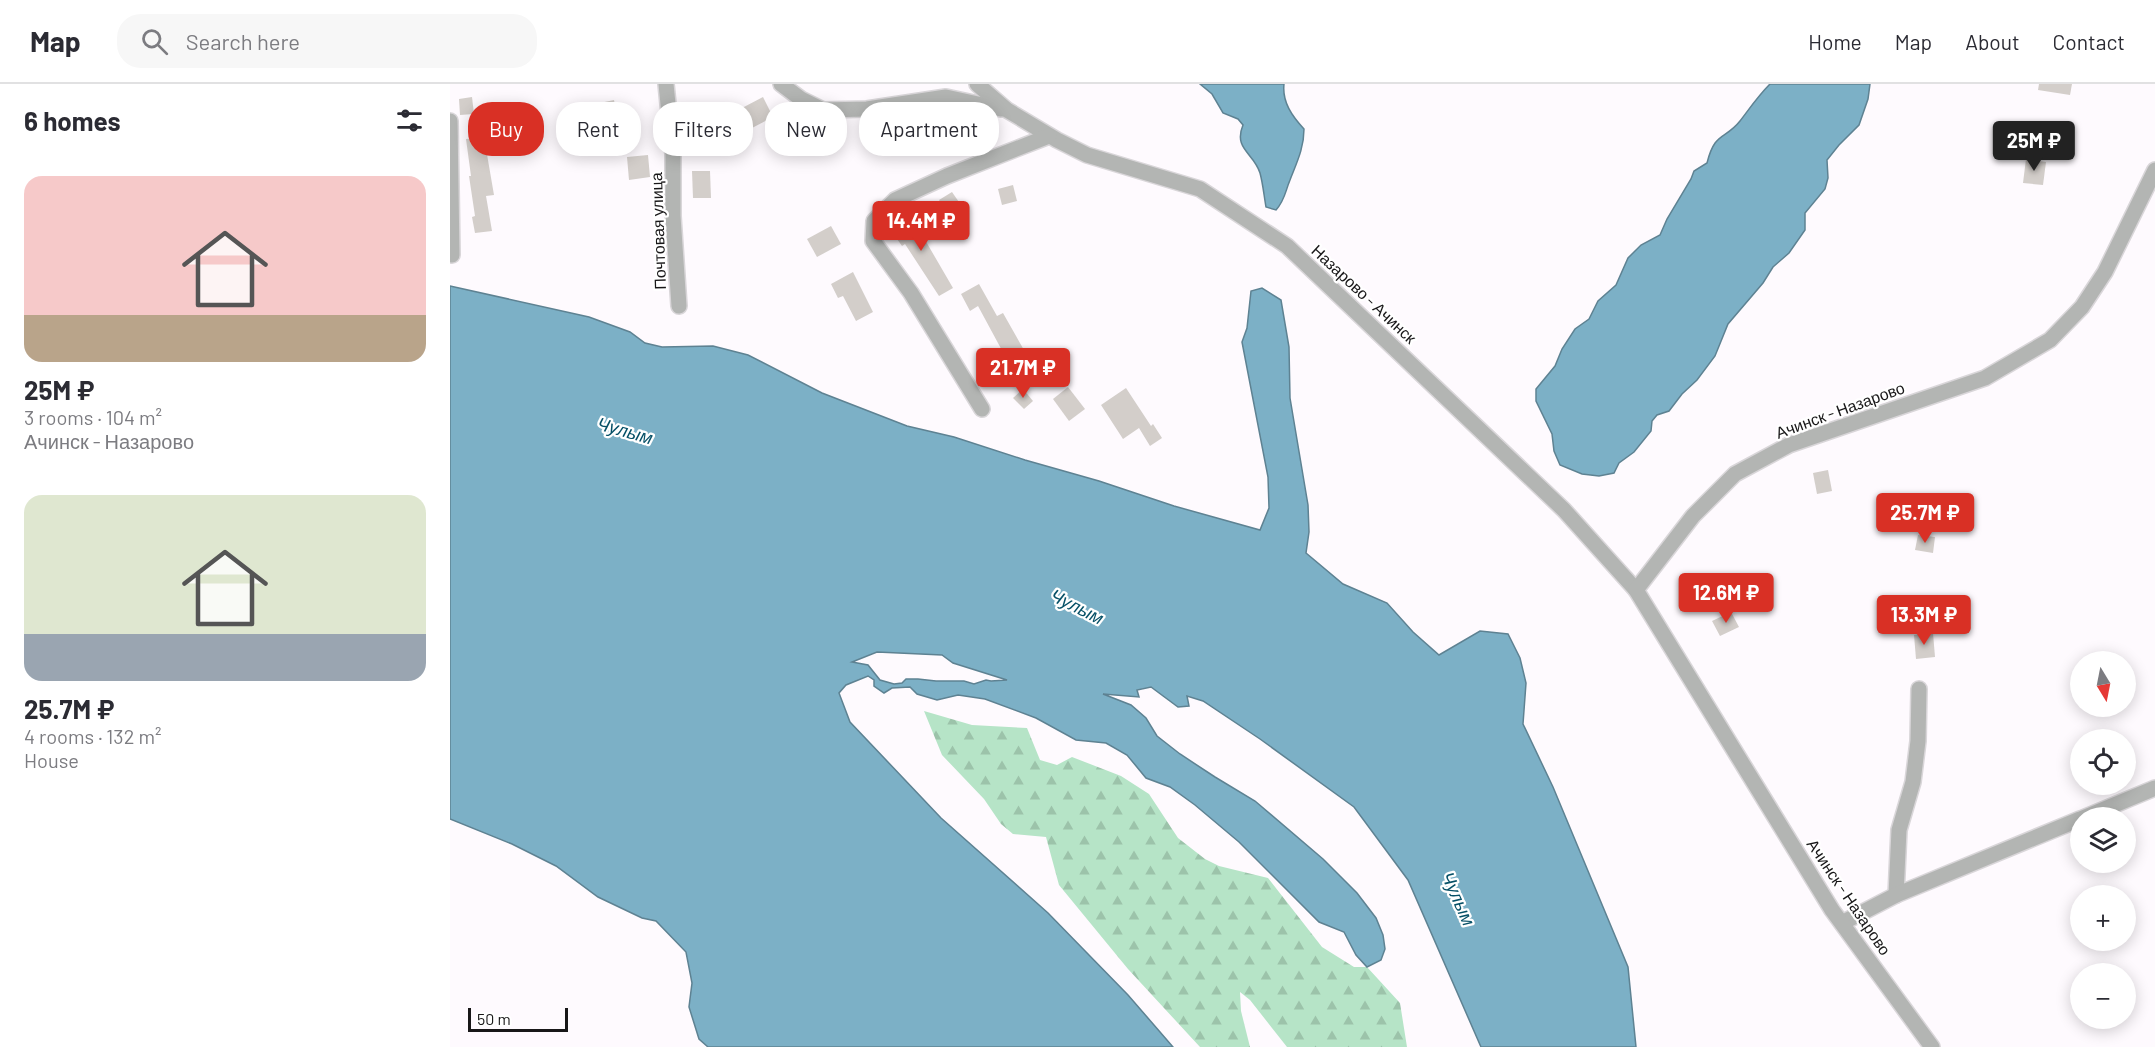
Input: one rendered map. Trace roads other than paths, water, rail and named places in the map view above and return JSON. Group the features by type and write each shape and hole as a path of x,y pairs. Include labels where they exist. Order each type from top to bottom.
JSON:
{"street":[{"name":"Почтовая улица","path":"666,84 674,154 673,216 679,306"},
{"path":"781,84 801,99 823,110 867,109 946,97 1007,110"},
{"path":"976,84 1007,110"},
{"name":"Назарово - Ачинск","path":"1007,110 1049,136 1087,155 1200,189 1287,246 1564,510 1636,590"},
{"path":"450,121 452,255"},
{"path":"982,408 912,293 873,241 874,221 894,200 947,176 1049,136"},
{"name":"Ачинск - Назарово","path":"1932,1047 1842,923 1636,590 1693,516 1735,474 1789,445 1985,378 2050,340 2082,307 2105,272 2155,171"},
{"path":"1896,895 1899,830 1913,782 1918,741 1919,689"},
{"path":"2109,807 2155,788"},
{"path":"1842,923 1896,895 2070,823"}],"water":[{"path":"1200,84 1284,84 1286,103 1304,129 1304,136 1298,161 1283,199 1276,210 1266,207 1260,173 1242,145 1243,125 1238,119 1223,113 1212,94"},
{"path":"1770,84 1870,84 1868,99 1859,125 1827,160 1828,178 1825,189 1805,213 1805,230 1789,253 1773,267 1763,283 1728,324 1715,356 1697,380 1669,411 1657,415 1652,421 1651,431 1634,452 1619,463 1614,473 1599,476 1582,474 1560,465 1554,451 1552,434 1536,401 1536,389 1555,366 1562,349 1575,329 1589,319 1598,301 1616,285 1628,258 1641,245 1660,235 1694,171 1707,163 1713,146 1735,127"},
{"name":"Чулым","path":"450,286 589,317 630,332 645,343 662,347 713,346 748,355 822,393 907,426 954,437 1174,506 1260,530 1269,508 1268,477 1242,342 1247,328 1251,291 1262,288 1281,300 1289,347 1290,398 1308,505 1309,532 1306,553 1343,584 1387,603 1413,632 1439,655 1480,631 1508,634 1520,658 1526,683 1523,724 1553,787 1628,967 1636,1047 1481,1047 1408,880 1354,807 1203,701 1187,696 1189,706 1178,707 1151,687 1137,690 1139,697 1103,694 1131,705 1146,718 1157,736 1180,754 1255,801 1323,859 1357,893 1376,918 1383,935 1385,949 1381,960 1367,967 1356,955 1344,932 1319,922 1239,842 1195,805 1170,787 1146,778 1127,755 1106,743 1076,740 1036,718 985,699 958,695 937,700 917,694 910,687 892,688 884,693 874,686 874,680 868,676 846,685 839,693 850,722 941,818 1048,913 1128,995 1173,1047 708,1047 699,1039 689,1007 692,983 686,952 656,921 642,918 598,897 556,866 512,844 450,819","holes":["877,652 942,655 953,663 1007,680 986,680 974,684 964,681 906,679 902,683 894,684 880,680 868,665 852,662"]}]}
